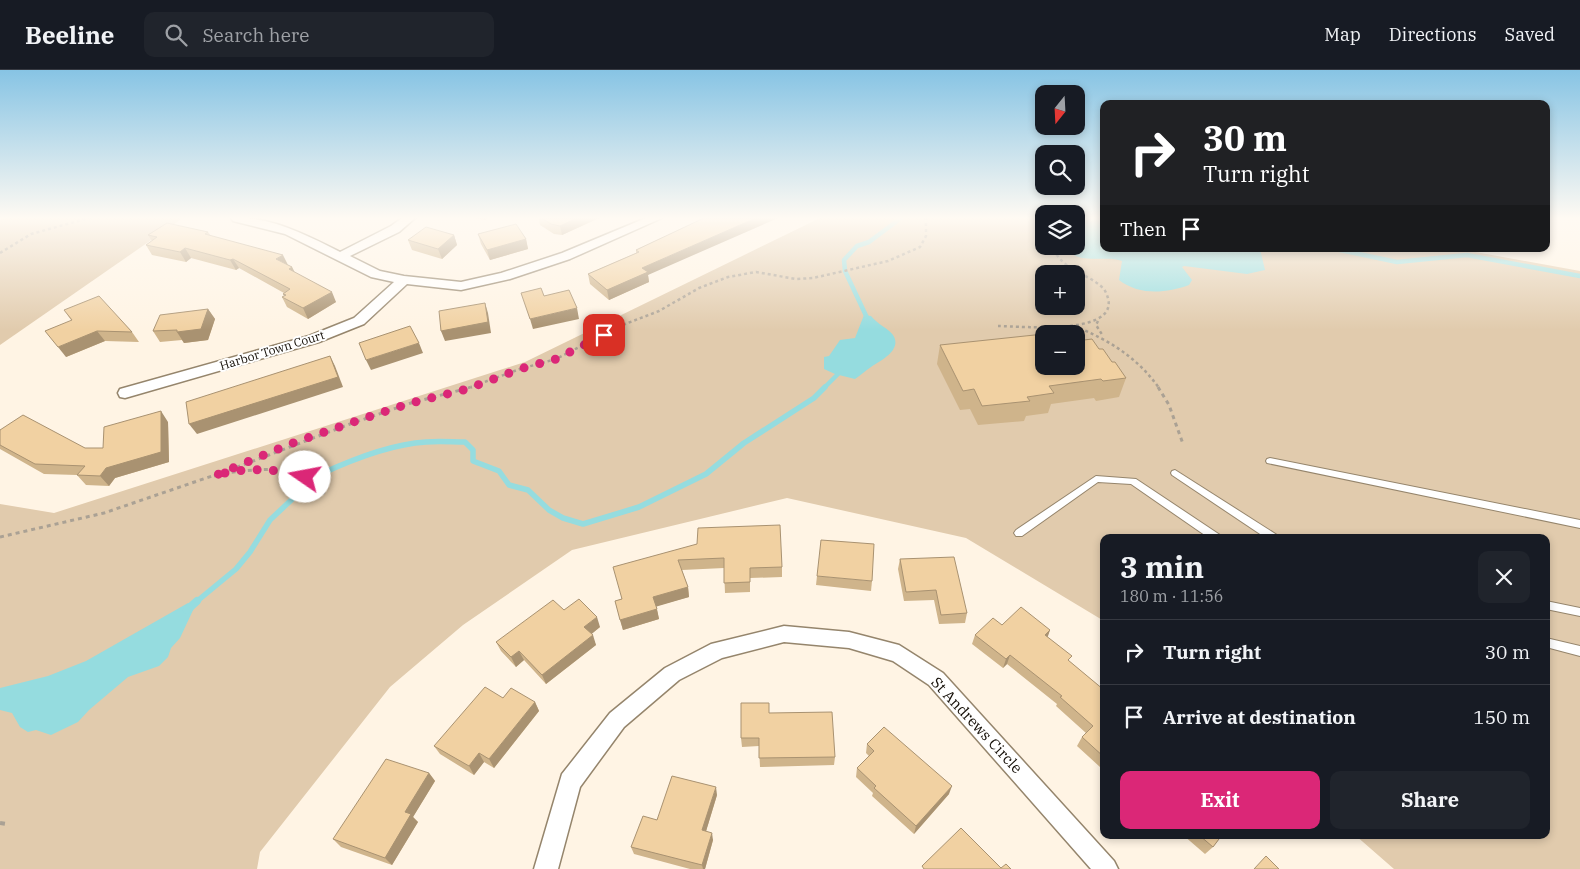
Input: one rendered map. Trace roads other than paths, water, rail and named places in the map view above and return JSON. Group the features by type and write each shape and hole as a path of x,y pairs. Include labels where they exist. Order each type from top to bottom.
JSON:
{"street":[{"path":"336,255 376,274 404,280 461,286 505,276 568,255"},
{"name":"Harbor Town Court","path":"125,394 314,340 359,321 404,280"},
{"name":"St Andrews Circle","path":"546,869 570,782 617,720 672,674 718,650 784,634 849,640 899,654 936,679 1106,869"}],"lane":[{"path":"1270,461 1580,524"},
{"path":"1175,473 1268,534"},
{"path":"1019,534 1096,479 1133,481 1210,534"},
{"path":"1550,606 1580,612"},
{"path":"1550,643 1580,651"}],"water":[{"path":"1075,255 1261,255 1265,270 1247,274 1184,266 1182,267 1192,280 1189,285 1153,292 1136,289 1119,280 1122,261 1116,259 1083,258"},
{"path":"864,315 871,316 893,335 895,345 893,350 885,358 855,379 824,369 824,357 829,356 840,340 855,338"},
{"path":"188,603 195,606 180,638 171,648 168,657 159,666 128,677 89,710 78,722 51,735 36,730 28,732 20,727 12,713 0,710 0,688 48,676 86,661"}],"waterway":[{"path":"848,255 844,260 845,271 869,322"},
{"path":"1365,255 1397,262 1464,255"},
{"path":"1469,255 1580,276"},
{"path":"321,474 345,463 386,449 413,443 465,442 473,450 473,461 499,471 509,485 528,490 549,510 563,518 583,524 639,507 706,474 744,443 814,398 841,371"},
{"path":"196,602 236,569 250,552 270,520 304,488"},
{"path":"187,610 197,601"}]}
